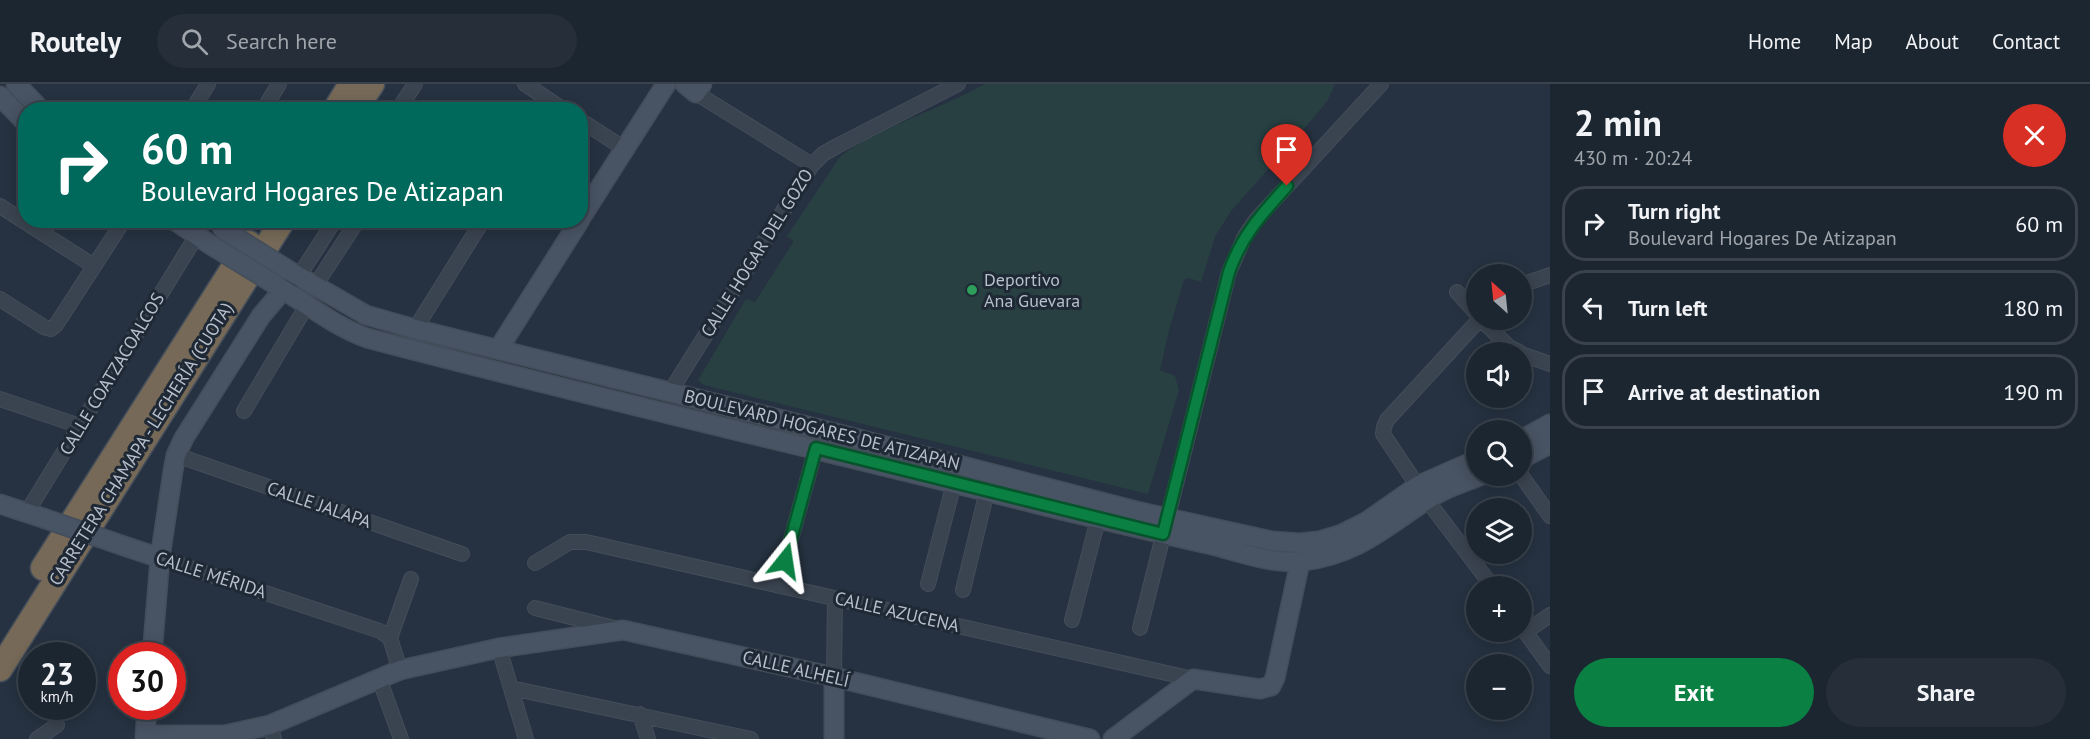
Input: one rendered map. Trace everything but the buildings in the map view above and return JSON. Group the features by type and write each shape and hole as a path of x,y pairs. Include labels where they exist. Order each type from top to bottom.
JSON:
{"highway":[{"path":"340,102 351,84"},
{"path":"360,102 372,84"},
{"name":"CARRETERA CHAMAPA - LECHERÍA (CUOTA)","path":"0,638 258,228"},
{"name":"CARRETERA CHAMAPA - LECHERÍA (CUOTA)","path":"0,669 278,228"}],"street":[{"path":"16,84 33,102"},
{"path":"268,102 279,84"},
{"path":"404,102 416,84"},
{"path":"525,84 552,102"},
{"path":"588,207 666,84"},
{"name":"CALLE HOGAR DEL GOZO","path":"670,392 812,165 823,154 837,146 958,84"},
{"path":"1140,628 1235,255 1256,220 1381,84"},
{"path":"196,102 204,85"},
{"path":"694,87 812,165"},
{"path":"0,96 18,116"},
{"path":"588,125 625,148"},
{"path":"0,206 18,217"},
{"path":"34,228 94,266"},
{"path":"0,299 44,327 51,329 56,325 119,228"},
{"name":"BOULEVARD HOGARES DE ATIZAPAN","path":"186,228 350,332 367,338 1098,519 1272,541 1299,543 1319,541 1342,534 1366,522 1466,466"},
{"name":"BOULEVARD HOGARES DE ATIZAPAN","path":"221,228 366,315 670,392 1165,526 1271,559 1300,562"},
{"path":"153,642 160,558 176,455 184,438 261,316 280,288 329,228"},
{"path":"315,286 353,228"},
{"path":"415,329 478,228"},
{"path":"499,348 575,228"},
{"name":"CALLE COATZACOALCOS","path":"35,515 80,426 204,240"},
{"path":"1532,281 1550,274"},
{"path":"1456,292 1466,302"},
{"path":"244,411 307,305"},
{"path":"1471,330 1387,420 1383,434 1485,576"},
{"path":"1491,330 1504,342"},
{"path":"1532,357 1550,364"},
{"path":"574,391 578,370"},
{"path":"0,399 80,426"},
{"path":"1532,434 1550,424"},
{"path":"1532,453 1550,444"},
{"path":"785,561 816,448"},
{"name":"CALLE JALAPA","path":"176,455 462,554"},
{"path":"1113,739 1193,679 1260,689 1271,686 1275,678 1300,562 1318,559 1372,538 1423,492 1466,481"},
{"path":"928,584 954,483"},
{"path":"1529,486 1550,516"},
{"path":"963,590 987,491"},
{"name":"CALLE MÉRIDA","path":"0,504 380,631 390,638"},
{"path":"1072,620 1098,519"},
{"name":"CALLE AZUCENA","path":"535,563 570,542 586,542 1193,679"},
{"path":"400,670 390,638 411,579"},
{"path":"834,739 835,598"},
{"path":"535,608 623,630"},
{"path":"1532,624 1550,615"},
{"name":"CALLE ALHELÍ","path":"145,737 272,732 379,678 400,670 499,648 623,630 834,677 1090,739"},
{"path":"1532,641 1550,666"},
{"path":"499,648 526,739"},
{"path":"379,678 401,739"},
{"path":"511,688 751,739"},
{"path":"640,714 648,739"},
{"path":"145,737 146,720"},
{"path":"38,739 57,725"}],"green space":[{"name":"Deportivo Ana Guevara","path":"985,84 1335,84 1328,100 1315,116 1231,211 1215,237 1201,282 1188,278 1184,280 1160,370 1175,376 1179,390 1148,494 704,385 698,380 746,299 755,302 794,241 787,236 839,158 853,147 879,133"}],"place":[{"name":"Deportivo Ana Guevara","path":"972,290"}],"route":[{"path":"785,561 816,448 1163,534 1235,255 1256,220 1287,186"}]}
